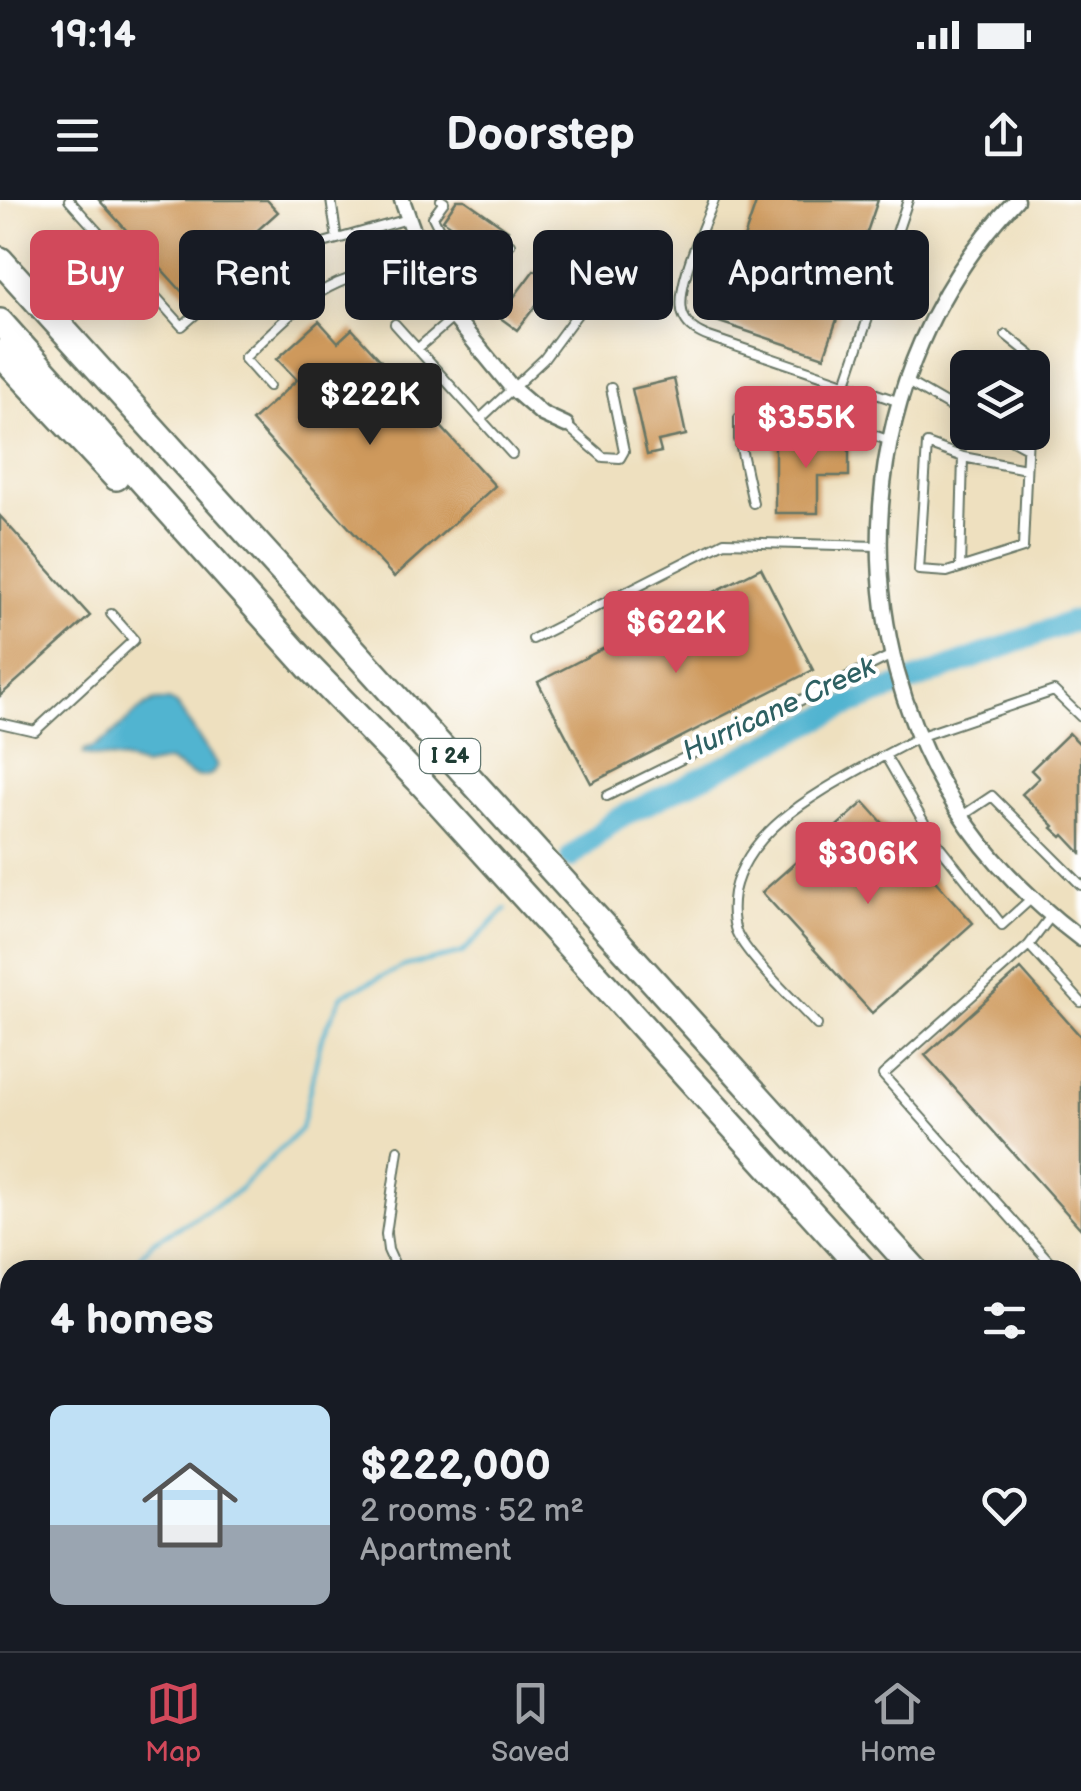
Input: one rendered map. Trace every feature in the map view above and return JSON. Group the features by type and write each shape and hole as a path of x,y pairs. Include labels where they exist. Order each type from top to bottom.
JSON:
{"highway":[{"name":"I 24","path":"2,261 907,1260"},
{"name":"I 24","path":"0,322 308,667 432,794 853,1260"},
{"path":"0,353 220,588 308,667"}],"street":[{"path":"402,200 412,230"},
{"path":"1016,200 948,287 930,320 906,381 890,441 878,546 898,674 920,736 943,784 997,863 1052,916 1078,933"},
{"path":"457,320 513,389 542,414 566,425"}],"lane":[{"path":"69,200 182,326 256,262 408,220"},
{"path":"331,200 338,239"},
{"path":"440,230 433,217 444,202 441,200"},
{"path":"714,200 684,283 681,301 685,320 710,337 900,402"},
{"path":"846,383 908,200"},
{"path":"270,386 244,358 306,302 345,281"},
{"path":"417,349 450,320"},
{"path":"480,419 544,359 574,320"},
{"path":"395,324 512,454"},
{"path":"1006,335 1025,350"},
{"path":"906,381 950,407"},
{"path":"566,425 603,457 620,458 624,451 611,388"},
{"path":"752,503 739,439 739,418 816,418 890,441"},
{"path":"1026,469 963,457 927,444 919,570 947,572 1024,548 1027,450"},
{"path":"960,568 963,457"},
{"path":"533,638 724,542 878,546"},
{"path":"0,723 35,731 134,640 111,614"},
{"path":"608,796 894,654"},
{"path":"817,1025 743,944 734,921 735,888 751,854 780,823 817,796 920,736 1054,691 1081,717"},
{"path":"886,755 933,838 1002,926 1032,898"},
{"path":"962,816 992,796 1081,886"},
{"path":"1047,1260 883,1075 1030,945 1052,916"},
{"path":"1030,945 1081,1002"},
{"path":"392,1260 386,1234 398,1150"}],"water":[{"path":"155,701 177,705 217,765 213,773 196,776 168,761 143,766 83,755"}],"building":[{"path":"99,200 267,200 278,212 258,230 179,230 179,288 159,266 159,230 126,230"},
{"path":"457,200 465,200 508,230 458,230 443,220"},
{"path":"757,200 878,200 868,230 747,230"},
{"path":"533,271 533,309 517,330 503,320 513,320 513,298"},
{"path":"716,320 837,320 824,357"},
{"path":"319,321 338,342 352,329 495,486 394,577 252,421 297,380 277,359"},
{"path":"674,379 686,435 658,441 661,452 647,455 632,389"},
{"path":"775,437 849,439 849,476 818,476 818,513 775,513"},
{"path":"0,516 90,616 0,696"},
{"path":"761,568 813,670 591,783 538,682"},
{"path":"1069,733 1081,745 1081,853 1022,794 1039,778 1031,770"},
{"path":"864,802 973,923 872,1013 762,892"},
{"path":"1021,969 1081,1037 1081,1229 925,1055"}],"waterway":[{"name":"Hurricane Creek","path":"571,857 615,820 846,706 1081,621"},
{"path":"137,1260 153,1242 233,1195 301,1129 321,1040 342,995 405,966 462,953 506,909"}]}
